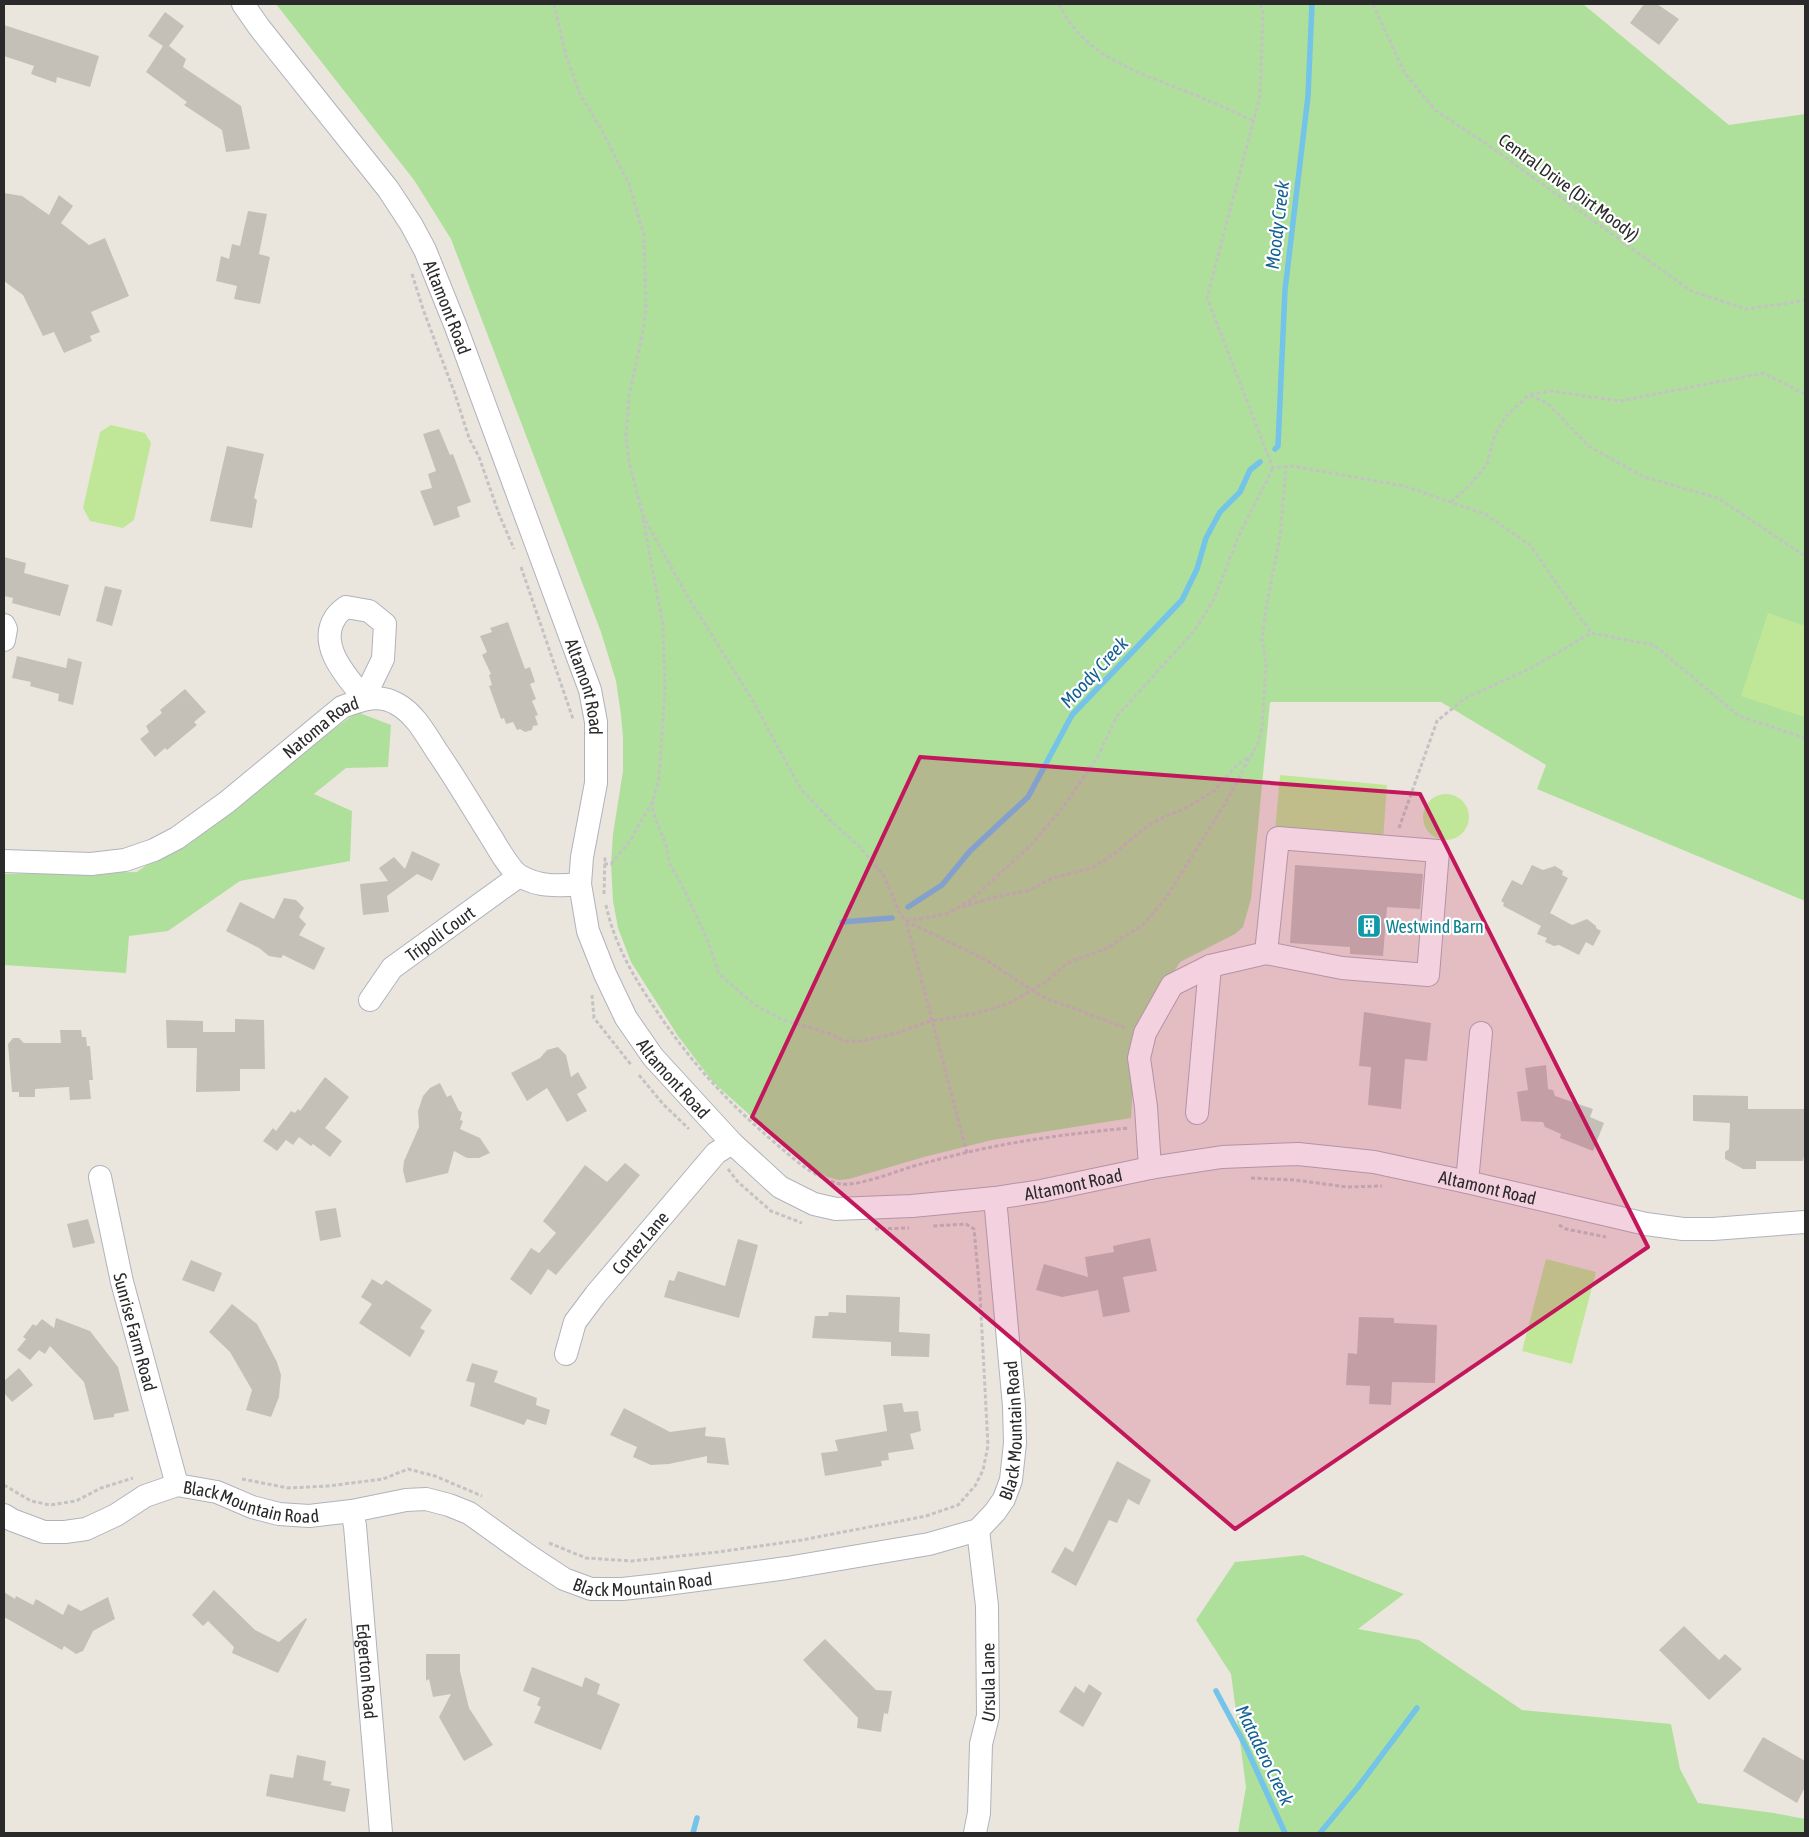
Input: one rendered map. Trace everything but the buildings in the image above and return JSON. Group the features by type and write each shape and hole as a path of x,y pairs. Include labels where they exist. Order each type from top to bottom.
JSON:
{"street":[{"name":"Altamont Road","path":"243,4 259,27 388,189 411,224 425,250 456,327 590,690 596,722 596,783 582,857 580,884 588,930 605,974 626,1018 653,1057 724,1148 780,1187 814,1204 836,1209 912,1206 995,1198 1042,1191 1150,1168 1222,1157 1298,1154 1374,1162 1467,1182 1606,1216 1683,1229 1713,1229 1805,1222"},
{"path":"4,625 6,630 4,640"},
{"name":"Natoma Road","path":"4,861 91,864 125,860 154,850 177,838 226,802 342,707 364,698 380,698 396,703 414,716 500,851 519,876"},
{"path":"1150,1168 1139,1058 1145,1033 1172,985 1210,966 1266,953 1342,968 1428,975 1438,851 1278,838 1266,953"},
{"path":"519,876 540,884 559,886 580,884"},
{"name":"Tripoli Court","path":"370,1000 392,968 519,876"},
{"path":"1197,1113 1210,966"},
{"path":"1467,1182 1481,1034"},
{"name":"Cortez Lane","path":"566,1354 575,1322 596,1294 724,1148"},
{"name":"Sunrise Farm Road","path":"100,1177 122,1282 176,1485"},
{"name":"Black Mountain Road","path":"4,1515 44,1532 86,1529 116,1515 145,1496 176,1485 217,1492 252,1507 280,1514 309,1516 352,1511 406,1500 426,1499 469,1513 564,1579 592,1589 640,1587 708,1580 929,1544 978,1530 1004,1499 1011,1480 1015,1443 1014,1406 995,1198"},
{"name":"Edgerton Road","path":"352,1511 355,1526 381,1833"},
{"name":"Ursula Lane","path":"975,1833 978,1818 981,1744 988,1716 987,1606 978,1530"}],"path":[{"path":"554,4 566,56 580,94 629,184 644,236 646,309 629,396 626,436 633,479 643,516 664,625 665,690 658,778 653,812 666,845 670,864 681,882 707,939 719,974 754,1005 781,1019 828,1033 844,1041 862,1041 897,1033 931,1022 995,1009 1010,1003 1046,981 1066,964 1077,958 1108,948 1142,926 1166,898 1224,805 1259,741 1262,728 1266,665 1262,639 1280,537 1286,466"},
{"path":"1059,4 1080,36 1125,68 1225,106 1254,121"},
{"path":"906,921 948,914 971,900 1030,846 1064,806 1098,756 1117,716 1195,630 1214,599 1239,535 1273,468 1207,298 1260,96 1263,13 1261,4"},
{"name":"Central Drive (Dirt Moody)","path":"1373,4 1404,72 1435,110 1691,291 1746,309 1796,302 1805,298"},
{"path":"411,270 469,438 479,458 499,514 517,556"},
{"path":"1450,502 1470,485 1487,464 1495,434 1507,415 1529,395 1551,390 1620,400 1763,373 1805,394"},
{"path":"1529,395 1547,403 1590,447 1644,477 1718,498 1805,556"},
{"path":"1273,468 1286,466 1404,486 1485,514 1530,545 1591,633"},
{"path":"643,516 686,594 750,696 801,789 832,822 860,847 884,876 900,914 906,921 986,960 1043,997 1136,1032 1145,1033"},
{"path":"520,564 574,723"},
{"path":"1386,847 1398,830 1437,721 1464,699 1531,668 1591,633 1654,645 1739,716 1805,738"},
{"path":"957,908 999,896 1030,890 1050,879 1092,868 1110,857 1146,827 1186,808 1214,790 1238,764 1248,758"},
{"path":"582,857 604,864 611,864 621,853 654,801"},
{"path":"605,852 604,894 608,917 632,975 682,1049 712,1085 759,1130 803,1167 815,1174 841,1184 862,1182 922,1164 1001,1145 1064,1135 1147,1126"},
{"path":"906,921 931,1022 968,1153"},
{"path":"593,991 594,1018 663,1104 724,1148 738,1182 771,1211 804,1223"},
{"path":"1245,1178 1295,1180 1348,1187 1384,1186"},
{"path":"1554,1223 1566,1229 1612,1238"},
{"path":"543,1539 586,1558 632,1561 718,1552 802,1540 926,1516 958,1505 975,1486 983,1470 988,1446 980,1294 974,1229 966,1224 927,1227"},
{"path":"869,1229 917,1228"},
{"path":"236,1478 288,1488 328,1486 383,1479 408,1469 435,1476 478,1492 486,1498"},
{"path":"4,1485 31,1501 50,1505 76,1500 101,1488 137,1477"}],"highlighted area":[{"path":"920,757 1420,794 1648,1247 1235,1529 752,1117"}],"green space":[{"path":"276,4 1583,4 1729,125 1805,114 1805,901 1537,789 1546,765 1441,702 1270,702 1251,899 1243,927 1235,934 1180,962 1136,1032 1131,1118 992,1140 849,1179 839,1180 827,1177 795,1156 712,1081 678,1036 631,962 618,928 613,901 611,864 613,834 623,771 621,715 616,681 601,632 451,239 414,180"},
{"path":"111,425 145,433 151,443 134,520 123,528 90,521 83,508 100,432"},
{"path":"1768,613 1805,626 1805,717 1741,696"},
{"path":"357,712 391,725 388,767 346,768 314,794 352,811 350,861 240,881 168,931 129,936 126,973 4,965 4,874 137,872"},
{"path":"1280,775 1387,785 1383,840 1275,831"},
{"path":"1441,794 1451,794 1465,804 1469,817 1465,830 1459,836 1451,840 1441,840 1427,830 1423,822 1423,812 1433,798"},
{"path":"1546,1259 1596,1272 1572,1364 1522,1351"},
{"path":"1303,1555 1404,1594 1358,1629 1419,1640 1522,1710 1671,1724 1680,1769 1698,1803 1805,1819 1805,1833 1238,1833 1246,1787 1231,1674 1196,1620 1235,1562"}],"waterway":[{"name":"Moody Creek","path":"1275,449 1278,446 1285,290 1308,96 1312,4"},
{"name":"Moody Creek","path":"908,907 942,885 970,851 1028,797 1072,715 1182,600 1197,569 1206,538 1220,512 1240,492 1250,470 1260,462"},
{"name":"Moody Creek","path":"842,922 892,918"},
{"name":"Matadero Creek","path":"1216,1691 1245,1745 1285,1833"},
{"path":"1320,1833 1358,1787 1417,1708"},
{"path":"693,1833 697,1818"}],"place":[{"name":"Westwind Barn","path":"1369,926"}]}
